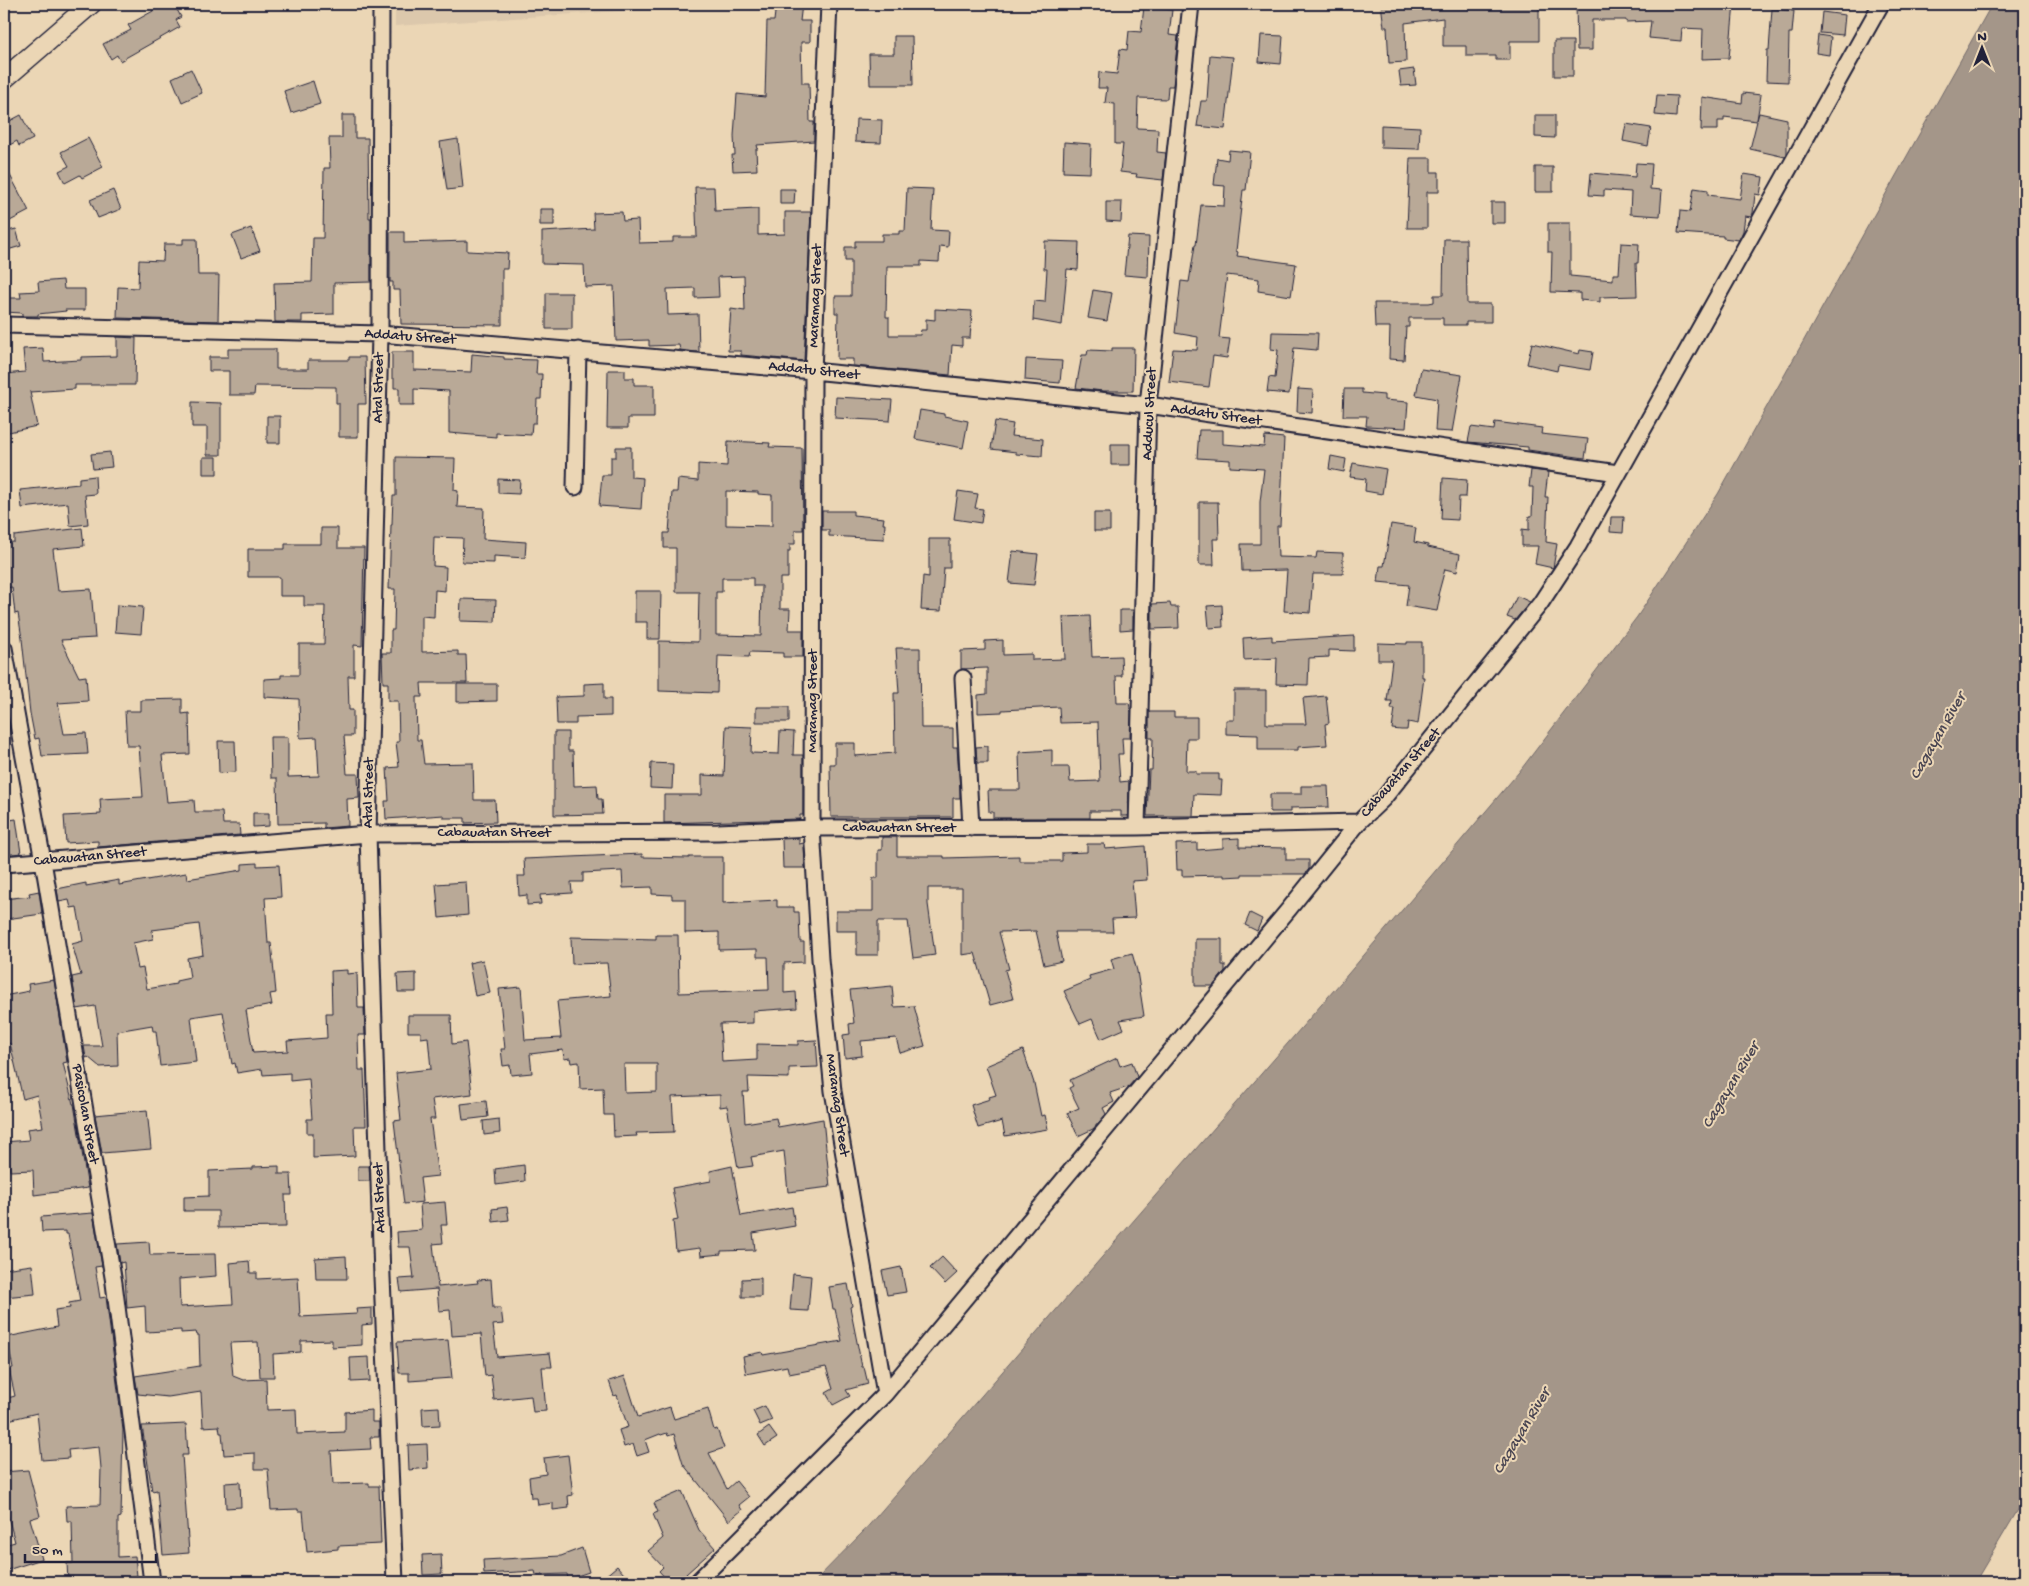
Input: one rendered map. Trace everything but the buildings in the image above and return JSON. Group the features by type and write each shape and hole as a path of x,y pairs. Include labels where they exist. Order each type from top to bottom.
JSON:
{"street":[{"path":"4,79 91,4"},
{"name":"Atal Street","path":"381,4 380,334 368,834 382,1268 395,1582"},
{"name":"Maramag Street","path":"829,4 813,370 812,828 820,959 833,1091 885,1394"},
{"name":"Adducul Street","path":"1137,827 1148,405 1191,4"},
{"name":"Cabauatan Street","path":"4,864 368,834 708,832 812,828 1137,827 1359,822 1383,799 1540,604 1578,546 1881,4"},
{"name":"Addatu Street","path":"4,325 380,334 813,370 1148,405 1618,474"},
{"path":"575,487 578,350"},
{"name":"Pasicolan Street","path":"4,648 43,861 115,1291 152,1582"},
{"path":"963,678 971,828"},
{"path":"697,1582 885,1394 1359,822"}],"shaded area":[{"path":"395,4 679,4 679,7 395,26"}],"water":[{"name":"Cagayan River","path":"1992,4 2025,4 2025,1498 1975,1582 814,1582 863,1532 1348,974 1519,772 1637,617 1718,494"}]}
